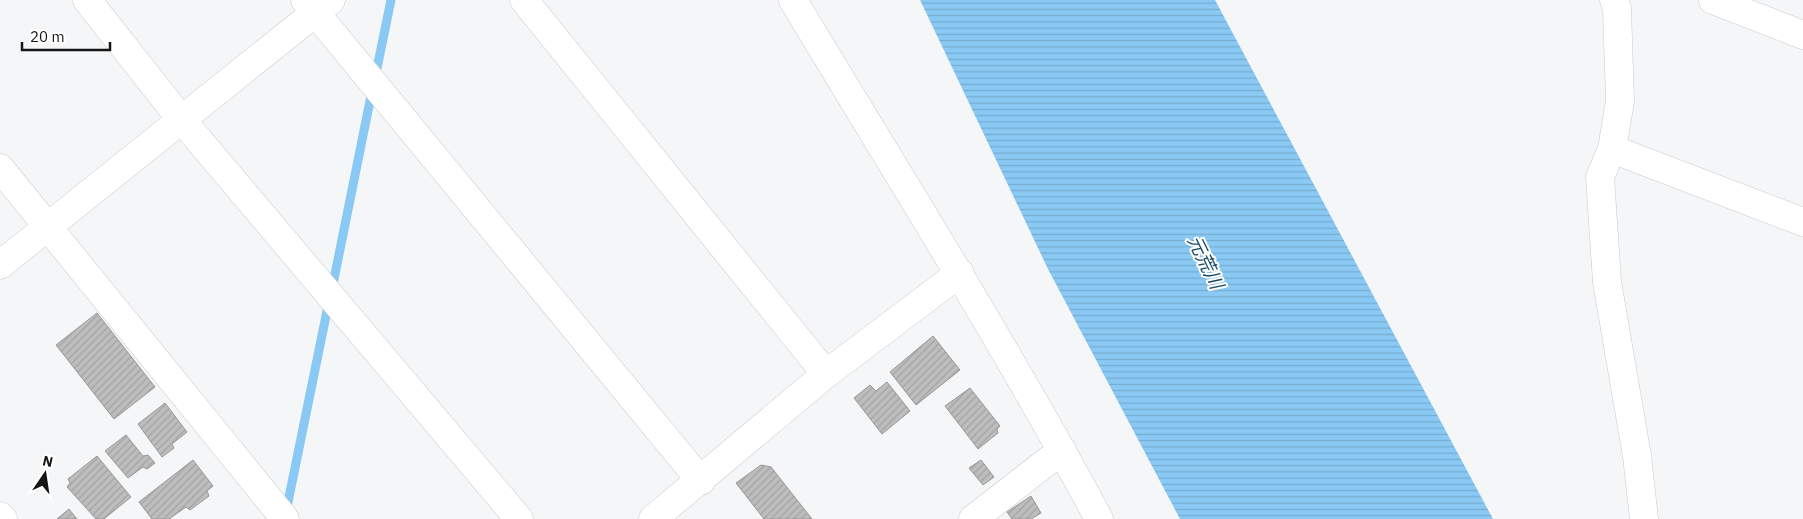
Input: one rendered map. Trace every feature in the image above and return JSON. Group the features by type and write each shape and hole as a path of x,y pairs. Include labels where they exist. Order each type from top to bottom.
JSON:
{"street":[{"path":"87,0 181,119 519,519"},
{"path":"524,0 826,374"},
{"path":"793,0 960,273 1062,450 1099,519"},
{"path":"1614,0 1617,8 1620,101 1612,149 1600,177 1607,282 1637,456 1644,519"},
{"path":"1713,0 1803,36"},
{"path":"0,265 181,119 317,4 701,481"},
{"path":"1612,149 1803,222"},
{"path":"0,168 285,519"},
{"path":"653,519 701,481 826,374 960,273"},
{"path":"973,519 1062,450"}],"water":[{"name":"元荒川","path":"920,0 1215,0 1493,519 1180,519 1048,269"}],"building":[{"path":"97,313 155,387 114,419 56,345"},
{"path":"933,336 960,370 916,405 890,372"},
{"path":"887,382 910,411 882,434 854,398 870,385 876,391"},
{"path":"970,388 1000,426 997,429 998,433 978,449 945,406"},
{"path":"165,403 187,432 172,444 174,448 162,457 138,424"},
{"path":"126,435 143,456 148,455 155,463 147,469 143,467 128,478 105,451"},
{"path":"97,456 131,497 104,519 96,519 67,487 70,483 68,479"},
{"path":"193,460 213,486 207,491 209,496 190,510 186,507 169,519 152,519 139,502"},
{"path":"981,460 994,477 983,485 969,468"},
{"path":"761,465 771,467 812,519 764,519 736,483"},
{"path":"1031,496 1041,513 1031,519 1012,519 1007,512"},
{"path":"69,509 77,519 57,519"}],"waterway":[{"path":"375,78 391,0"},
{"path":"332,289 372,91"},
{"path":"286,512 329,301"}]}
